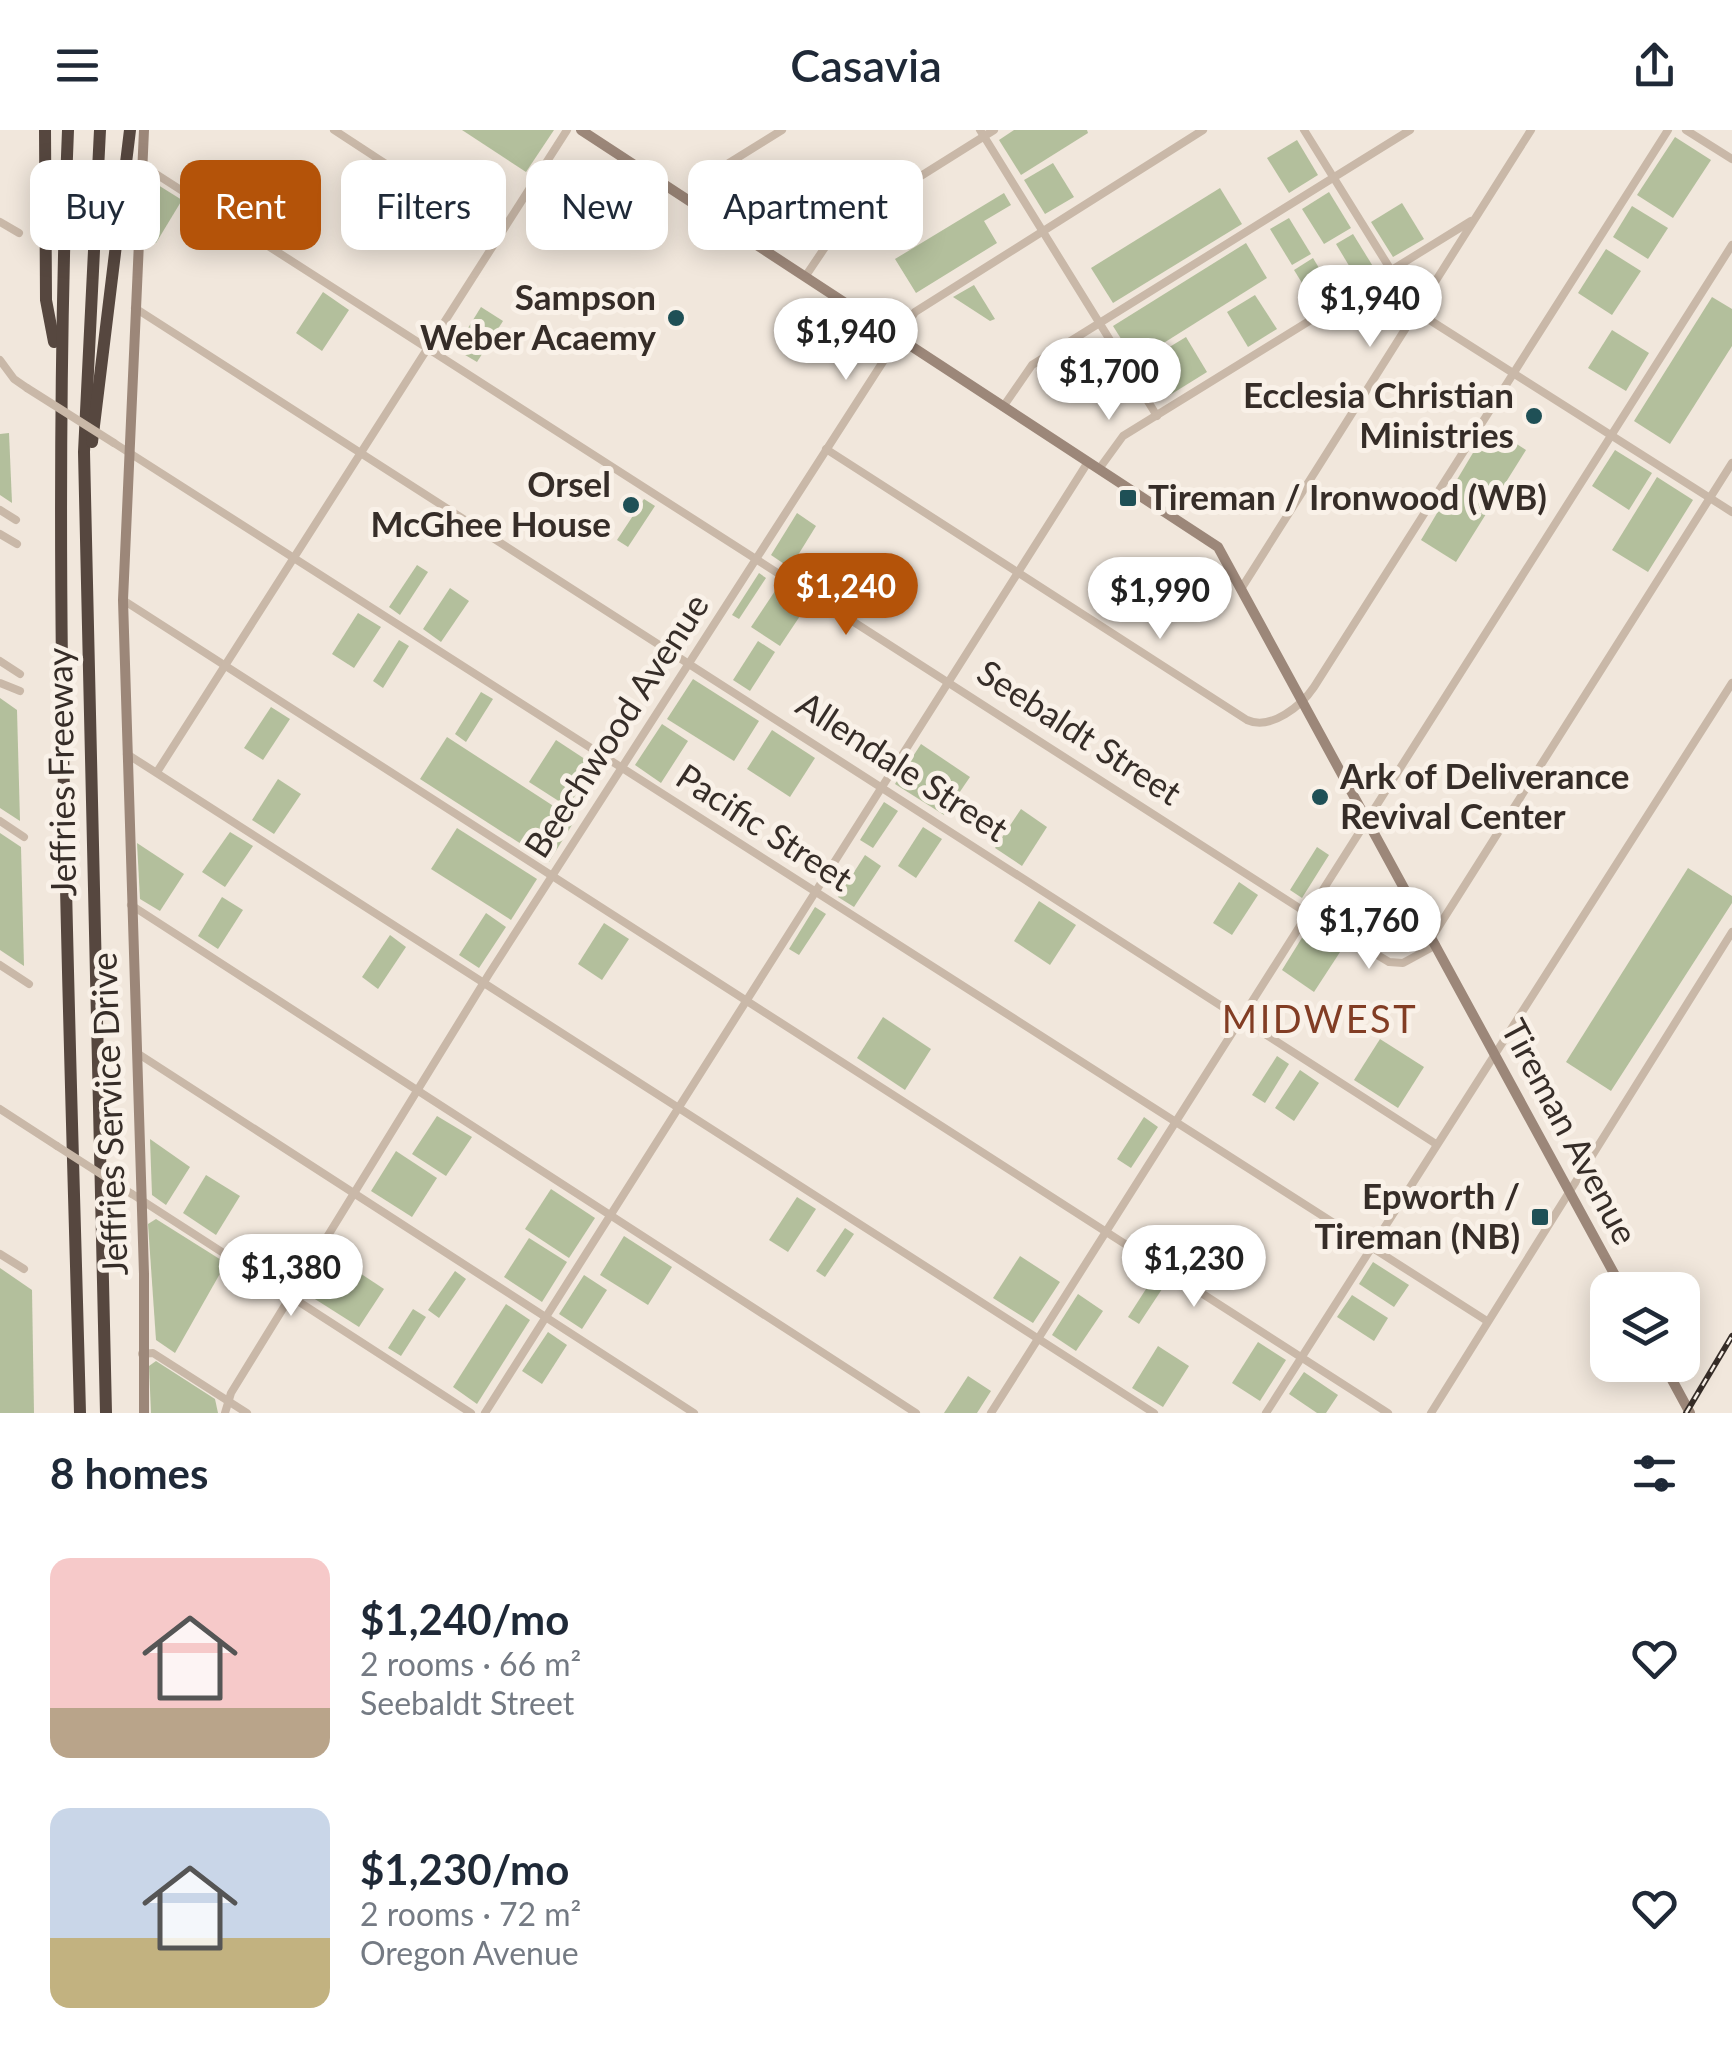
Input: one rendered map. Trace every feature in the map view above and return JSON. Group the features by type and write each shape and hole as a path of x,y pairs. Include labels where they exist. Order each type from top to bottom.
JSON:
{"highway":[{"path":"45,130 49,214 46,300 58,368"},
{"name":"Jeffries Freeway","path":"68,130 58,368 80,1413"},
{"name":"Jeffries Freeway","path":"100,130 86,494 106,1413"},
{"path":"86,494 130,130"}],"street":[{"name":"Jeffries Service Drive","path":"142,160 144,130"},
{"path":"334,130 380,160"},
{"path":"506,227 567,130"},
{"name":"Tireman Avenue","path":"581,130 597,134 688,199"},
{"path":"734,160 782,130"},
{"path":"805,277 838,228 982,133 994,130"},
{"name":"Beechwood Avenue","path":"225,1413 228,1401 484,984 923,304 1203,130"},
{"path":"1304,130 1417,312 1732,512"},
{"path":"1004,407 1029,368 1410,130"},
{"path":"1242,589 1532,130"},
{"path":"826,449 1247,720 1268,722 1304,702 1668,130"},
{"path":"1686,130 1732,159"},
{"path":"982,133 1157,416"},
{"name":"Seebaldt Street","path":"160,176 1307,913 1389,962 1403,963 1434,941"},
{"path":"1099,469 1118,440 1476,218"},
{"path":"0,222 18,233"},
{"path":"991,1413 1732,245"},
{"name":"Jeffries Service Drive","path":"138,250 123,600 144,1413"},
{"path":"157,772 491,250"},
{"name":"Tireman Avenue","path":"764,250 1218,547 1614,1272"},
{"name":"Allendale Street","path":"135,308 1436,1144"},
{"name":"Pacific Street","path":"0,360 26,388 1174,1124 1487,1320"},
{"path":"0,380 14,379"},
{"path":"485,1413 676,1106 1088,462"},
{"path":"1434,941 1732,464"},
{"path":"0,510 16,520"},
{"path":"0,534 16,544"},
{"path":"123,600 1388,1413"},
{"path":"0,661 20,674"},
{"path":"1266,1413 1732,683"},
{"path":"0,684 20,691"},
{"path":"125,752 1154,1413"},
{"path":"0,821 24,836"},
{"path":"131,906 916,1413"},
{"path":"1432,1413 1732,932"},
{"path":"0,965 29,984"},
{"path":"137,1054 694,1413"},
{"path":"0,1109 471,1413"},
{"path":"0,1254 24,1269"},
{"path":"142,1354 153,1353 247,1413"},
{"path":"1673,1382 1690,1413"}],"green space":[{"path":"462,130 554,130 534,160 526,160 526,172"},
{"path":"1014,130 1088,133 1021,175 999,140"},
{"path":"1675,137 1711,160 1673,218 1637,195"},
{"path":"1297,140 1318,175 1289,193 1267,158"},
{"path":"1053,163 1074,197 1045,214 1024,180"},
{"path":"160,186 180,199 160,236"},
{"path":"1220,188 1242,224 1113,303 1091,268"},
{"path":"1329,192 1351,228 1324,244 1302,209"},
{"path":"1004,193 1011,205 984,221 997,243 916,293 895,259 910,250 923,250 923,242"},
{"path":"1402,203 1424,239 1393,257 1371,222"},
{"path":"1632,206 1668,228 1648,259 1613,237"},
{"path":"1289,218 1311,254 1292,265 1270,229"},
{"path":"1353,234 1374,268 1357,279 1336,244"},
{"path":"1246,243 1267,278 1135,361 1113,326"},
{"path":"1606,249 1641,271 1612,315 1578,293"},
{"path":"1313,258 1334,293 1315,304 1294,270"},
{"path":"974,285 995,319 990,321 953,297"},
{"path":"323,292 349,310 322,351 296,333"},
{"path":"1255,295 1277,329 1248,347 1227,312"},
{"path":"1712,297 1732,309 1732,346 1670,444 1634,421"},
{"path":"481,307 503,321 477,362 455,349"},
{"path":"1612,330 1649,353 1626,391 1588,368"},
{"path":"1186,337 1207,372 1170,395 1148,360"},
{"path":"1489,426 1526,450 1456,562 1421,540"},
{"path":"9,433 12,503 0,495 0,434"},
{"path":"1615,450 1652,473 1629,510 1592,486"},
{"path":"1657,477 1693,500 1648,572 1612,550"},
{"path":"644,499 655,506 628,547 617,540"},
{"path":"797,513 816,526 790,568 771,555"},
{"path":"417,565 428,572 400,615 389,607"},
{"path":"759,573 766,578 739,619 732,615"},
{"path":"779,585 808,604 780,646 751,627"},
{"path":"450,588 469,601 441,642 423,629"},
{"path":"358,613 381,627 354,668 332,654"},
{"path":"399,640 409,646 383,688 373,681"},
{"path":"758,641 775,652 750,691 733,680"},
{"path":"693,679 759,721 734,761 667,719"},
{"path":"481,692 493,699 466,742 455,734"},
{"path":"0,698 17,710 20,821 0,808"},
{"path":"271,707 290,719 263,760 244,748"},
{"path":"662,724 688,741 661,783 635,765"},
{"path":"772,730 815,758 790,797 747,769"},
{"path":"447,737 575,820 549,862 420,779"},
{"path":"556,740 594,765 568,807 529,782"},
{"path":"921,744 970,777 944,815 895,784"},
{"path":"278,779 301,794 274,834 252,820"},
{"path":"884,802 898,811 873,848 860,840"},
{"path":"1021,809 1047,827 1022,866 995,848"},
{"path":"923,827 942,839 916,878 898,866"},
{"path":"457,828 537,879 511,920 431,869"},
{"path":"230,832 253,846 225,887 202,872"},
{"path":"0,833 21,847 24,966 0,950"},
{"path":"137,843 184,874 160,911 140,899"},
{"path":"1317,847 1329,855 1302,898 1290,890"},
{"path":"865,855 881,866 854,907 838,897"},
{"path":"1688,868 1732,896 1732,903 1611,1091 1566,1062"},
{"path":"1239,882 1258,895 1232,935 1213,923"},
{"path":"222,897 243,910 218,949 198,936"},
{"path":"1039,901 1076,925 1050,965 1014,941"},
{"path":"815,907 826,914 799,955 789,949"},
{"path":"486,913 506,927 479,968 459,955"},
{"path":"604,923 629,939 602,980 578,964"},
{"path":"1308,928 1342,949 1314,992 1282,970"},
{"path":"390,935 406,947 378,989 362,977"},
{"path":"883,1017 931,1049 905,1090 857,1058"},
{"path":"1380,1039 1424,1067 1398,1108 1354,1080"},
{"path":"1277,1056 1289,1064 1265,1103 1252,1095"},
{"path":"1300,1070 1319,1083 1294,1121 1275,1108"},
{"path":"437,1116 472,1137 446,1176 412,1154"},
{"path":"1144,1117 1158,1127 1131,1168 1117,1159"},
{"path":"150,1139 190,1167 166,1205 152,1195"},
{"path":"396,1151 437,1178 412,1217 371,1191"},
{"path":"206,1175 240,1196 216,1235 183,1213"},
{"path":"551,1189 595,1218 569,1258 525,1229"},
{"path":"797,1197 816,1209 788,1252 769,1240"},
{"path":"156,1219 226,1263 175,1353 156,1340 148,1224"},
{"path":"845,1228 854,1234 825,1277 816,1271"},
{"path":"301,1236 312,1244 287,1282 276,1275"},
{"path":"624,1236 672,1267 648,1305 600,1275"},
{"path":"529,1238 567,1262 542,1302 504,1277"},
{"path":"331,1254 384,1289 359,1327 307,1294"},
{"path":"1020,1256 1060,1282 1033,1323 993,1298"},
{"path":"1373,1262 1409,1285 1394,1307 1359,1284"},
{"path":"0,1268 32,1290 34,1413 0,1413"},
{"path":"455,1271 466,1279 439,1318 428,1310"},
{"path":"584,1275 607,1290 582,1329 559,1314"},
{"path":"1155,1275 1166,1283 1139,1324 1128,1317"},
{"path":"1078,1294 1103,1311 1076,1351 1052,1335"},
{"path":"1352,1295 1388,1318 1374,1341 1337,1317"},
{"path":"506,1304 530,1320 477,1404 453,1387"},
{"path":"413,1309 426,1317 401,1356 388,1348"},
{"path":"548,1332 567,1345 542,1384 522,1371"},
{"path":"1258,1342 1286,1360 1260,1401 1232,1383"},
{"path":"1158,1346 1189,1366 1163,1407 1132,1388"},
{"path":"156,1361 215,1399 218,1413 151,1413 149,1366"},
{"path":"1304,1372 1338,1395 1326,1413 1317,1413 1289,1394"},
{"path":"968,1376 991,1391 977,1413 944,1413"}],"railway":[{"path":"1686,1413 1732,1336"}],"place":[{"name":"Sampson Weber Acaemy","path":"676,318"},
{"name":"Ecclesia Christian Ministries","path":"1534,416"},
{"name":"Tireman / Ironwood (WB)","path":"1128,498"},
{"name":"Orsel McGhee House","path":"631,505"},
{"name":"Ark of Deliverance Revival Center","path":"1320,797"},
{"name":"Epworth / Tireman (NB)","path":"1540,1217"}],"district":[{"name":"MIDWEST","path":"1320,1020"}]}
